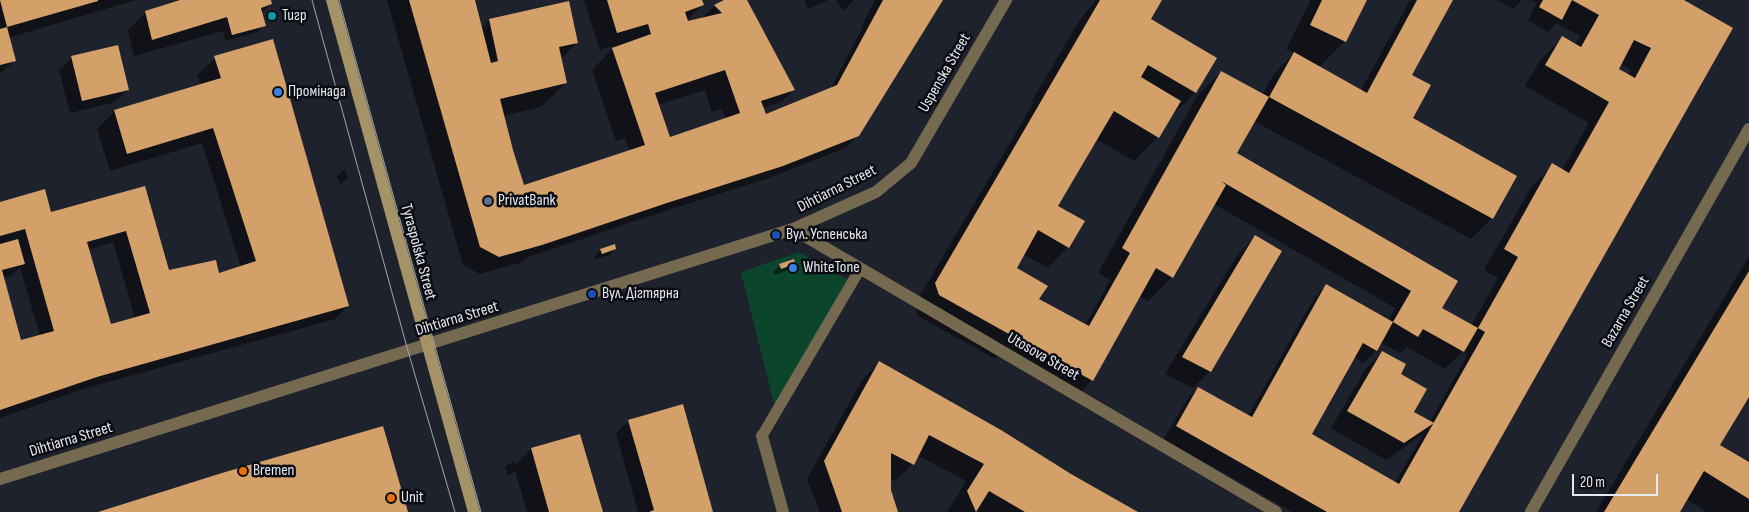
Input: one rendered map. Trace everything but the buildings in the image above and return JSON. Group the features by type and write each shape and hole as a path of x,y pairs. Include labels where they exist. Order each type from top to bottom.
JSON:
{"main road":[{"name":"Tyraspolska Street","path":"332,0 474,512"}],"street":[{"name":"Uspenska Street","path":"911,163 1006,0"},
{"name":"Bazarna Street","path":"1531,512 1749,129"},
{"name":"Dihtiarna Street","path":"0,479 794,230 876,192 911,163"},
{"name":"Utosova Street","path":"794,230 1276,512"},
{"path":"762,436 783,512"}],"lane":[{"path":"762,436 860,269"}],"green space":[{"path":"799,252 853,283 776,411 741,272"}],"tram line":[{"path":"312,0 408,351 455,512"},
{"path":"339,0 481,512"}],"place":[{"name":"Тигр","path":"272,16"},
{"name":"Промінада","path":"278,92"},
{"name":"PrivatBank","path":"488,201"},
{"name":"Вул. Успенська","path":"776,235"},
{"name":"WhiteTone","path":"793,268"},
{"name":"Вул. Дігтярна","path":"592,294"},
{"name":"Bremen","path":"243,471"},
{"name":"Unit","path":"391,498"}]}
